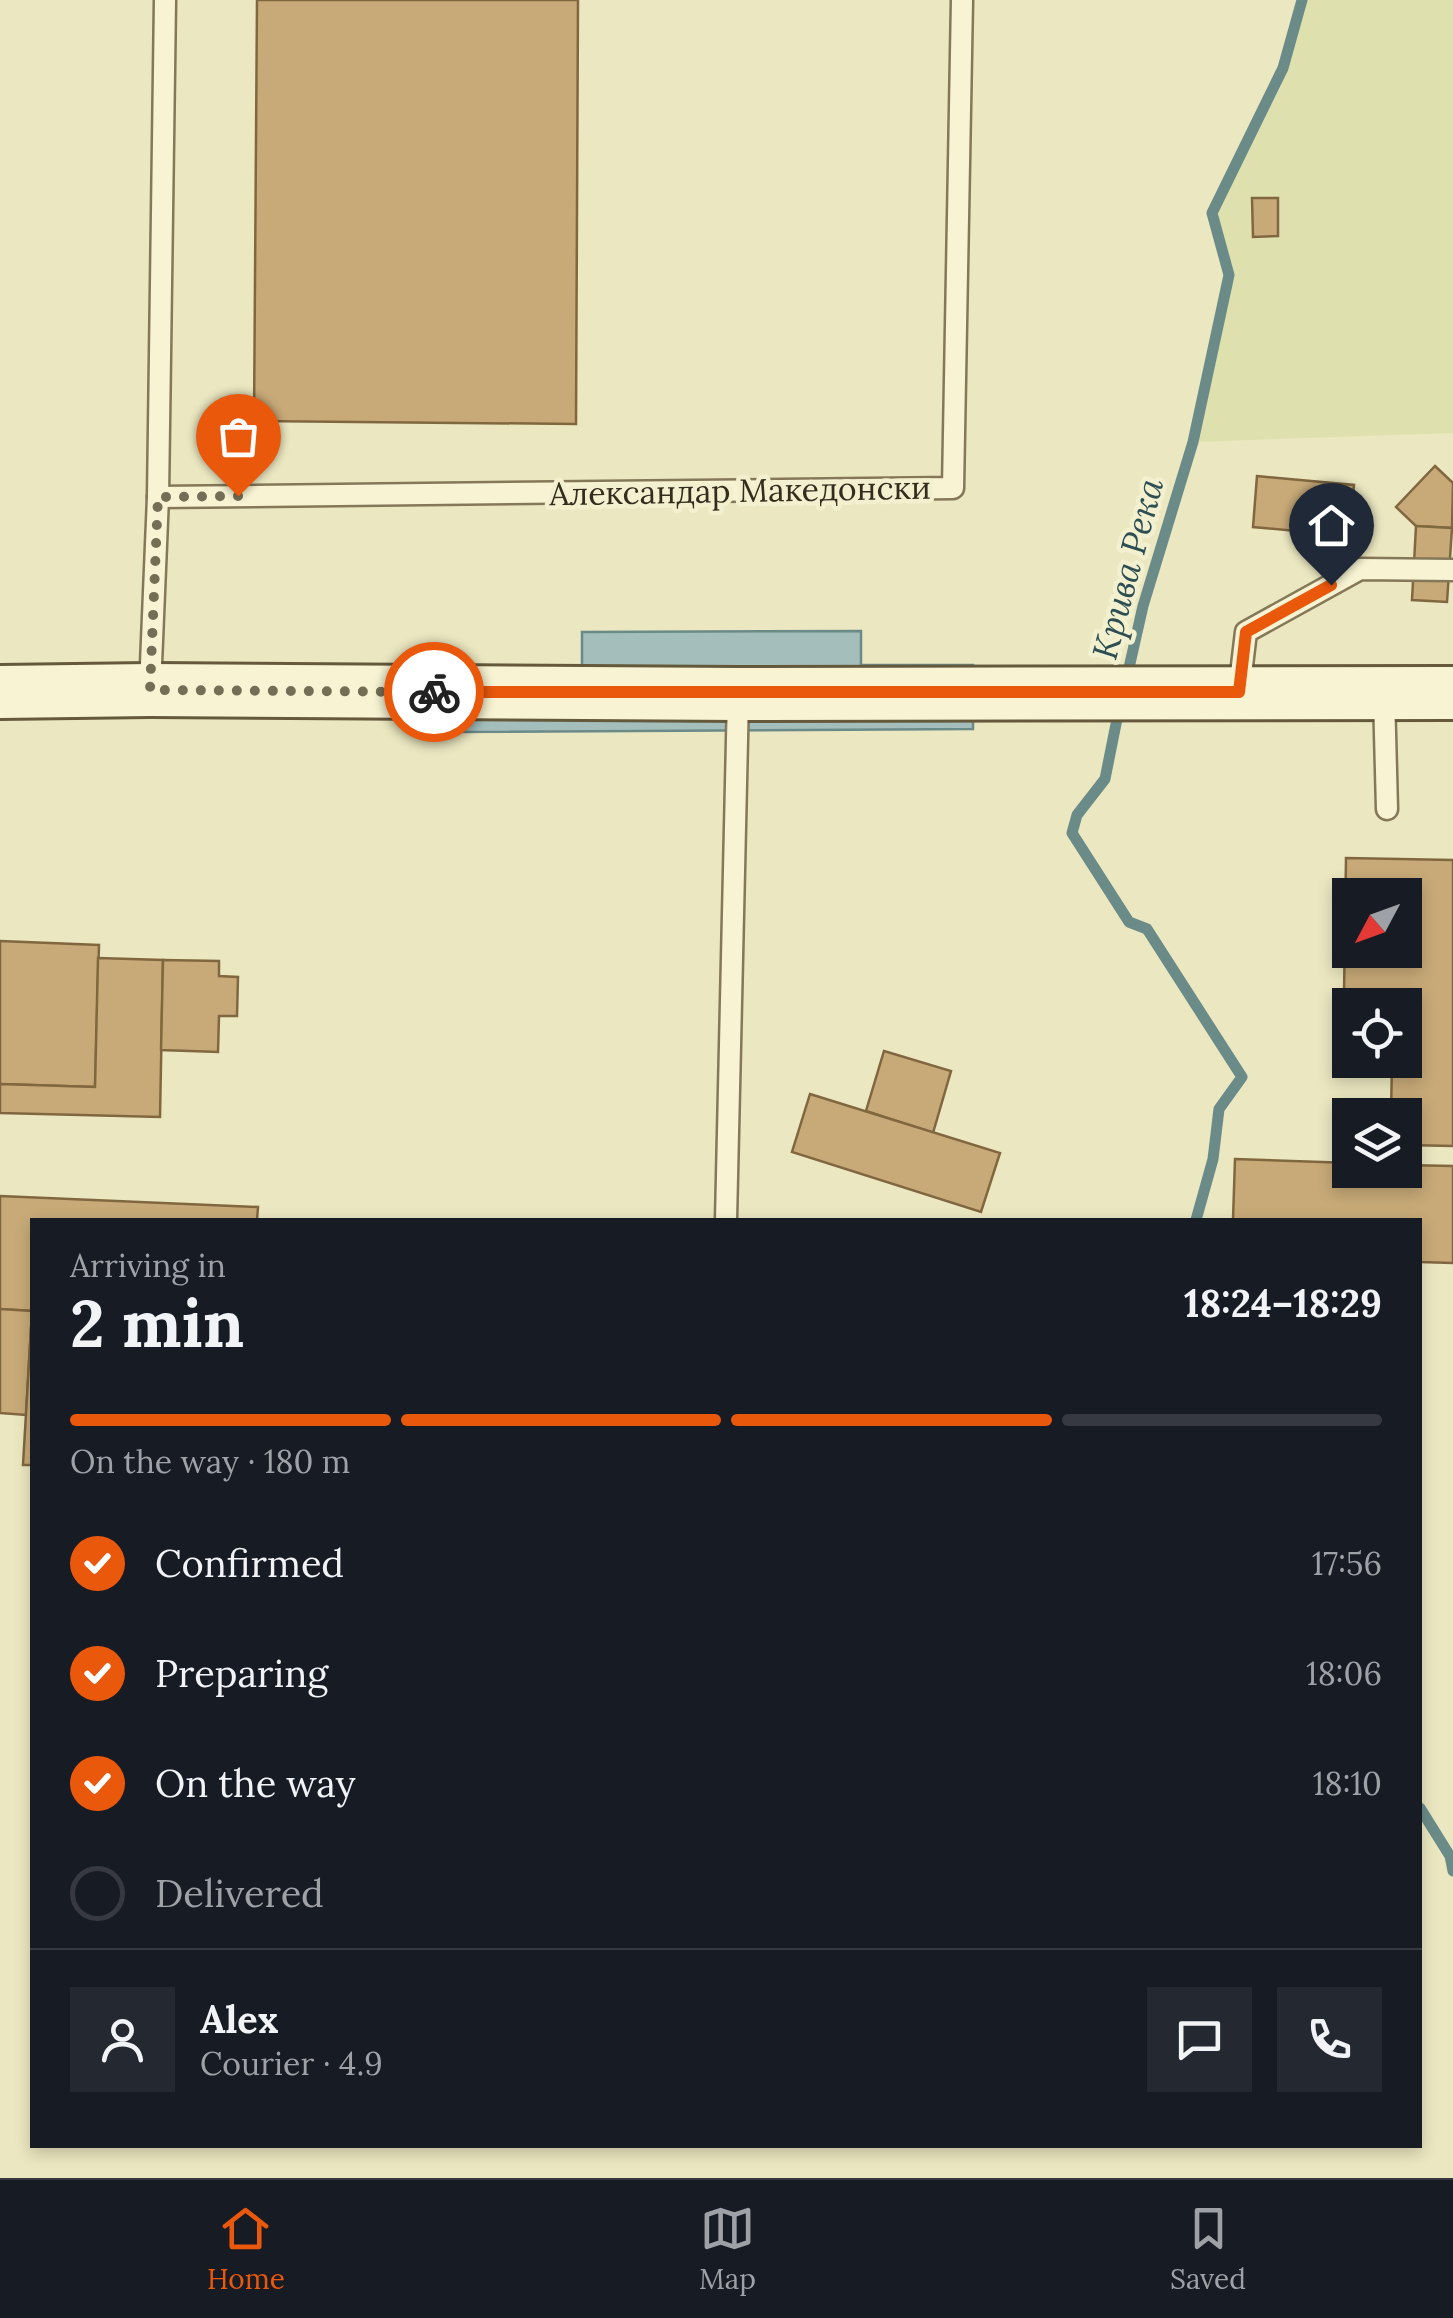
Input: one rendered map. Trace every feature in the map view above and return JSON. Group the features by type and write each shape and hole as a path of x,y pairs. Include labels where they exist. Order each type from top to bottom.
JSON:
{"main road":[{"path":"0,692 1453,693"}],"lane":[{"path":"150,690 158,497 165,0"},
{"name":"Александар Македонски","path":"158,497 953,488 962,0"},
{"path":"1239,692 1246,632 1360,569 1453,570"},
{"path":"1384,693 1386,809"},
{"path":"726,1218 738,694"}],"green space":[{"path":"1302,0 1453,0 1453,433 1193,442 1229,275 1212,213 1283,68"}],"water":[{"path":"861,631 861,665 973,665 973,729 444,732 444,666 582,666 582,632"}],"building":[{"path":"257,0 578,0 576,424 254,421"},
{"path":"1252,198 1278,198 1278,236 1253,237"},
{"path":"1435,466 1453,483 1452,528 1416,526 1396,507"},
{"path":"1257,476 1354,485 1349,536 1253,527"},
{"path":"1416,526 1452,528 1447,602 1412,600"},
{"path":"1346,858 1453,860 1453,1146 1422,1145 1422,1098 1391,1098 1392,1078 1422,1078 1422,988 1344,988 1344,968 1422,968 1422,878 1346,878"},
{"path":"0,941 99,945 95,1087 0,1084"},
{"path":"98,958 163,960 160,1117 0,1113 0,1084 95,1087"},
{"path":"163,960 219,961 219,976 238,977 237,1016 219,1016 218,1052 161,1050"},
{"path":"884,1051 951,1071 933,1133 866,1111"},
{"path":"810,1094 1000,1153 981,1212 792,1152"},
{"path":"1235,1159 1332,1162 1332,1188 1422,1188 1422,1165 1453,1166 1453,1263 1422,1262 1422,1218 1233,1218"},
{"path":"0,1196 258,1207 257,1218 30,1218 30,1311 0,1309"},
{"path":"0,1309 30,1311 26,1415 0,1413"},
{"path":"30,1345 30,1465 23,1465"}],"waterway":[{"name":"Крива Река","path":"1126,681 1143,606 1193,442 1229,275 1212,213 1283,68 1302,0"},
{"name":"Крива Река","path":"1119,709 1105,779 1077,815 1072,833 1129,922 1147,929 1242,1077 1219,1109 1213,1159 1197,1218"},
{"name":"Крива Река","path":"1422,1811 1450,1856 1453,1871"}],"way so far":[{"path":"238,496 158,497 150,690 434,692"}],"route":[{"path":"434,692 1239,692 1246,632 1331,585"}]}
